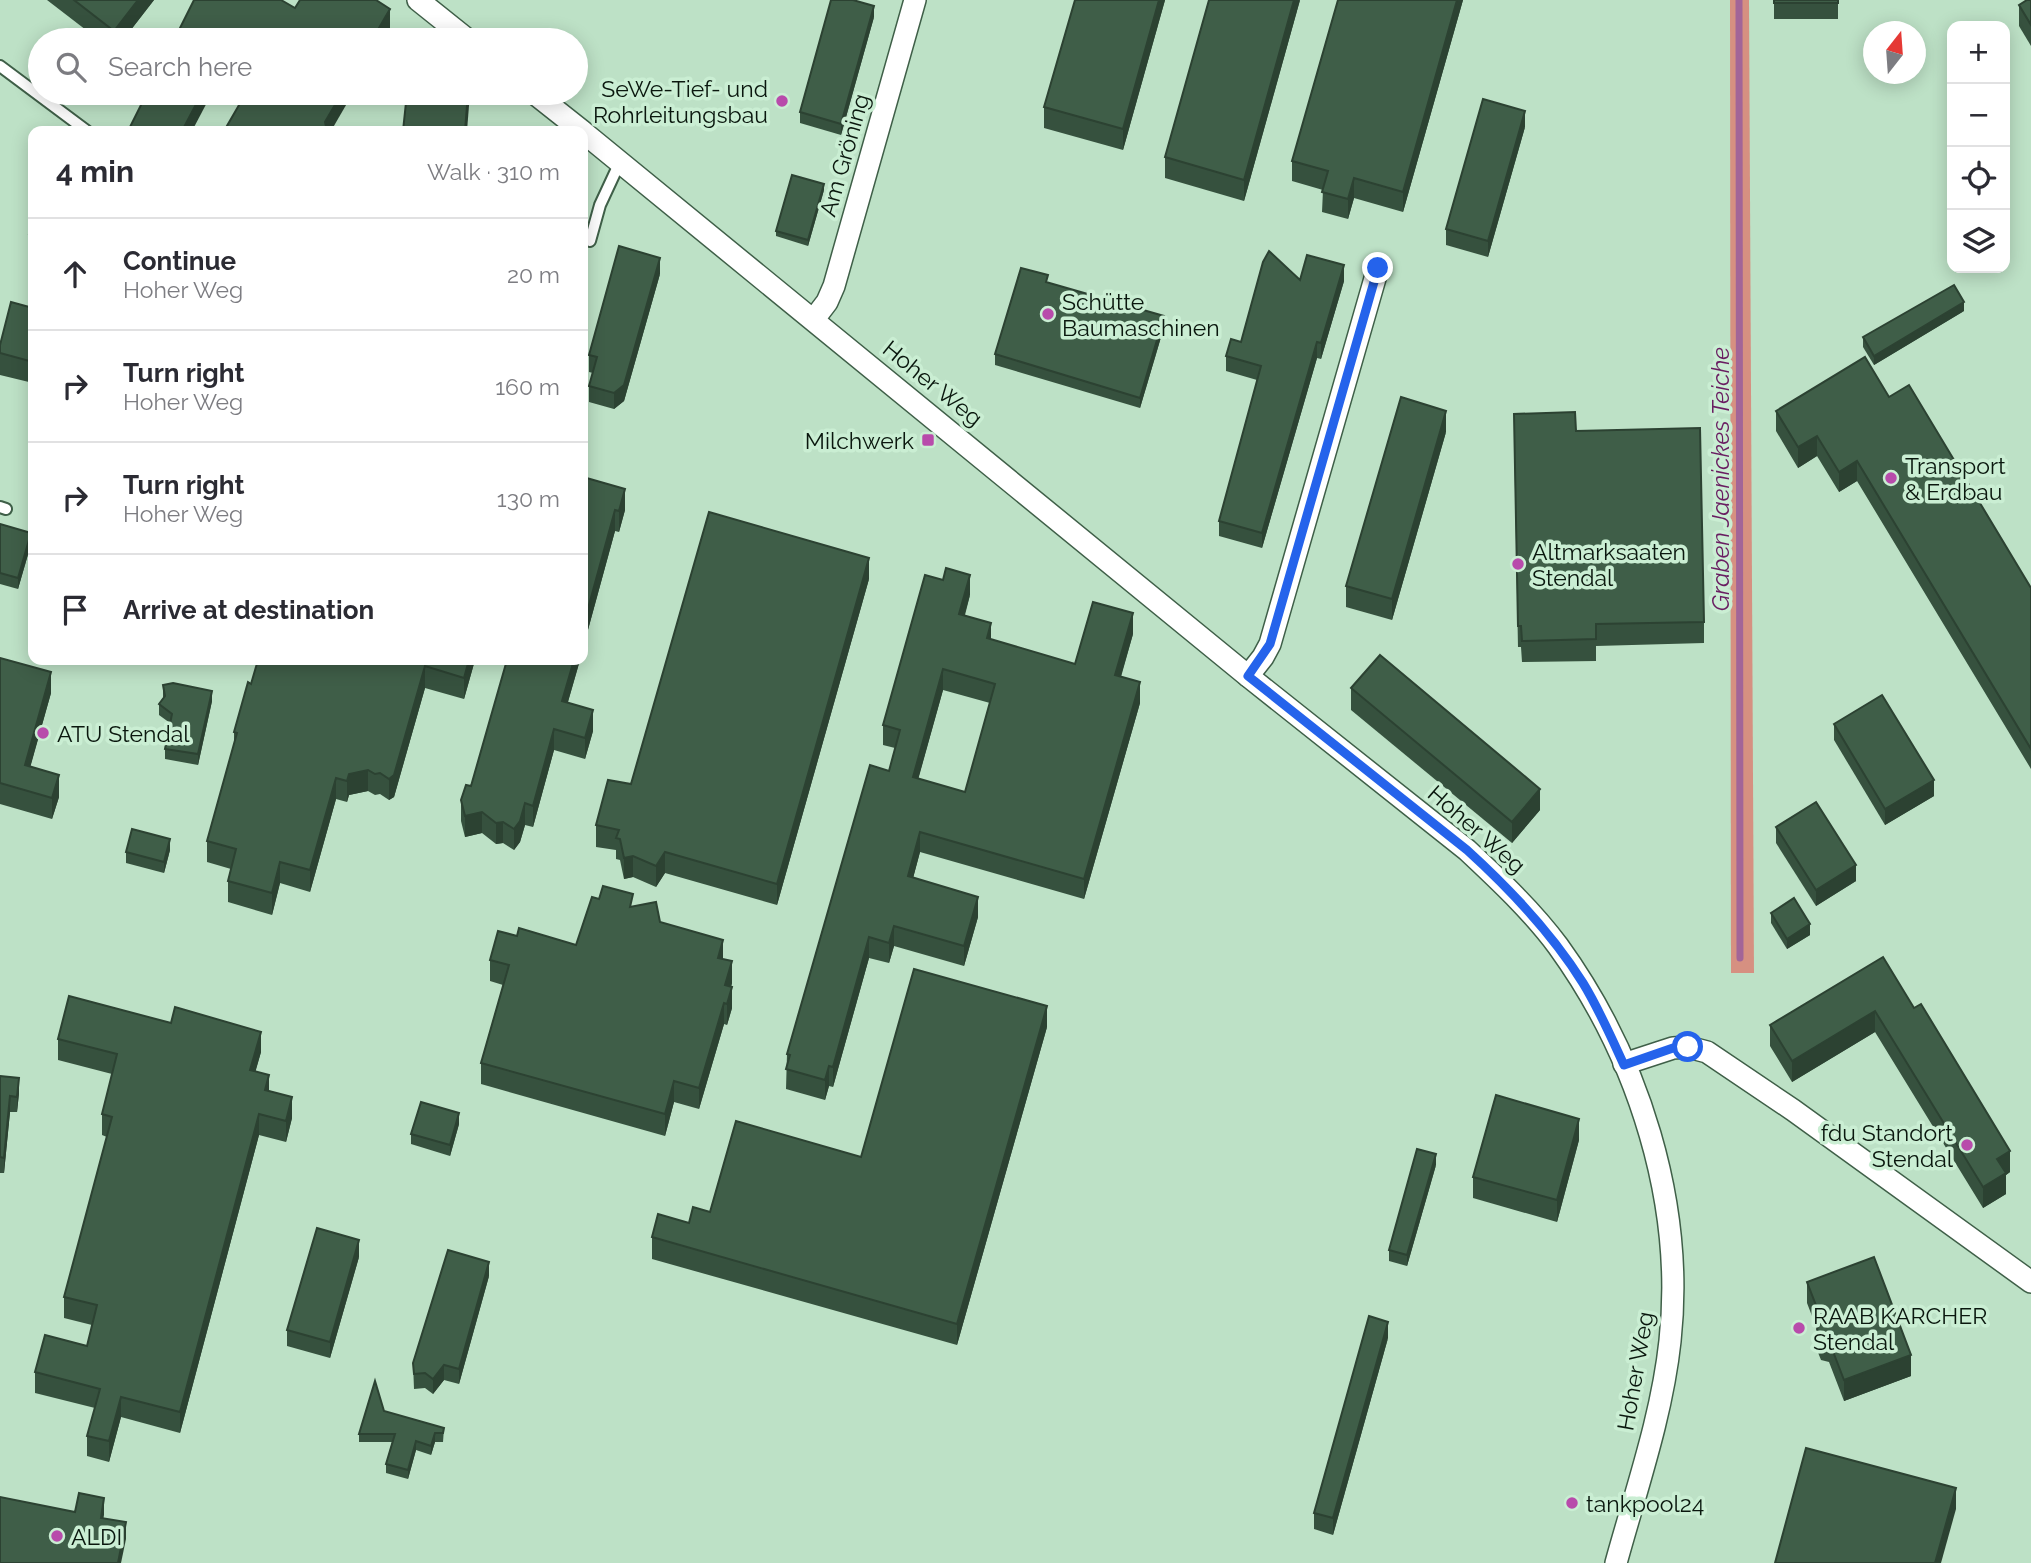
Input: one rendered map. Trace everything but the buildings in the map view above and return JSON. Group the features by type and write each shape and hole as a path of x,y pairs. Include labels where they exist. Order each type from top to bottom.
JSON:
{"street":[{"path":"418,0 453,28"},
{"name":"Am Gröning","path":"814,319 827,302 834,286 915,0"},
{"name":"Hoher Weg","path":"549,105 575,126"},
{"name":"Hoher Weg","path":"588,137 1248,676 1467,850 1500,881 1557,945 1583,984 1624,1065 1663,1184 1671,1241 1674,1293 1670,1343 1657,1411 1616,1563"},
{"path":"1248,676 1270,644 1378,268"},
{"path":"1624,1065 1673,1048 1688,1047 1707,1052 1793,1110 2031,1282"}],"lane":[{"path":"0,66 28,87"},
{"path":"52,105 80,126"},
{"path":"590,241 600,205 620,162"}],"shaded area":[{"path":"1730,0 1749,0 1754,973 1731,973"}],"waterway":[{"name":"Graben Jaenickes Teiche","path":"1739,0 1740,958"}],"place":[{"name":"SeWe-Tief- und Rohrleitungsbau","path":"782,101"},
{"name":"Schütte Baumaschinen","path":"1048,314"},
{"name":"Milchwerk","path":"928,440"},
{"name":"Transport & Erdbau","path":"1891,478"},
{"name":"Altmarksaaten Stendal","path":"1518,564"},
{"name":"ATU Stendal","path":"43,733"},
{"name":"fdu Standort Stendal","path":"1967,1145"},
{"name":"RAAB KARCHER Stendal","path":"1799,1328"},
{"name":"tankpool24","path":"1572,1503"},
{"name":"ALDI","path":"57,1536"}],"route":[{"path":"1378,268 1270,644 1248,676 1467,850 1529,911 1557,945 1583,984 1624,1065 1673,1048 1688,1047"}]}
